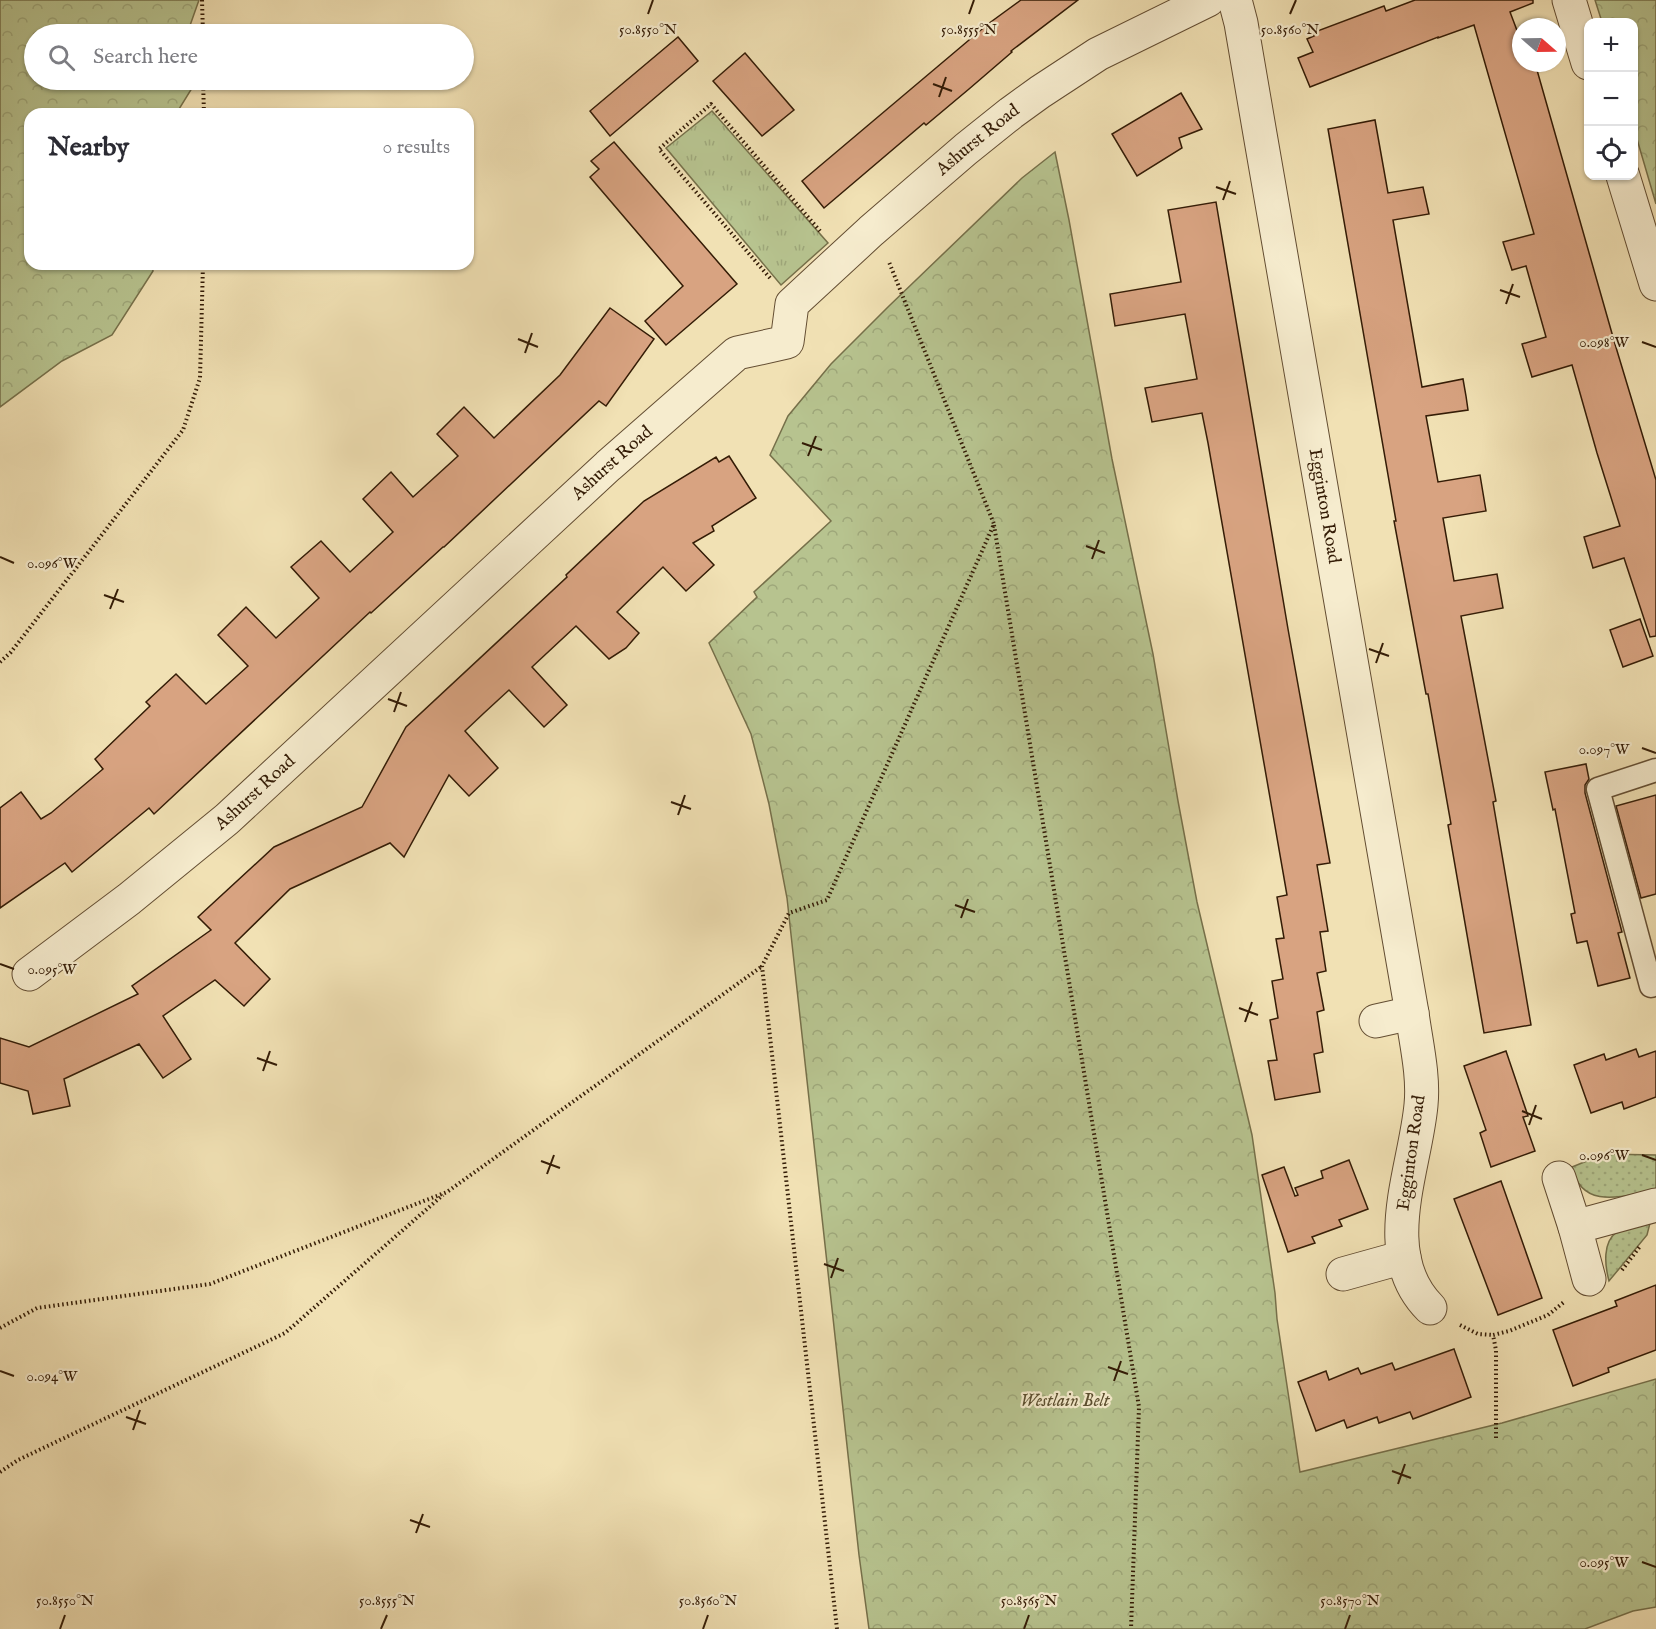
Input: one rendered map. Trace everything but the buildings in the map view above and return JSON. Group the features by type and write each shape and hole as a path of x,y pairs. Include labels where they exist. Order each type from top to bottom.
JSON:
{"street":[{"name":"Ashurst Road","path":"29,974 129,899 227,819 602,472 737,353 787,342 792,304 871,231 975,141 1011,112 1098,54 1208,0"},
{"name":"Egginton Road","path":"1235,0 1247,56 1422,1081 1421,1106 1401,1237 1404,1257 1414,1287 1419,1297 1430,1308"},
{"path":"1569,0 1584,50"},
{"path":"1624,180 1656,284"},
{"path":"1376,1021 1412,1014"},
{"path":"1559,1178 1575,1227 1580,1289"},
{"path":"1575,1227 1656,1206"},
{"path":"1343,1274 1404,1257"}],"lane":[{"path":"1651,986 1598,789 1656,770"}],"path":[{"path":"202,0 203,24"},
{"path":"204,90 204,108"},
{"path":"772,281 659,149 711,104 828,239"},
{"path":"871,231 882,242 994,524 1139,1407 1131,1629"},
{"path":"0,662 11,652 183,430 200,378 203,270"},
{"path":"0,1472 18,1460 285,1334 447,1192 762,966 789,913 827,900 994,524"},
{"path":"762,966 837,1629"},
{"path":"0,1328 37,1308 210,1284 447,1192"},
{"path":"1621,1272 1642,1245"},
{"path":"1496,1438 1496,1350 1493,1335 1540,1318 1580,1289"}],"green space":[{"path":"0,0 199,0 191,24 24,24 24,90 191,90 180,108 24,108 24,270 153,271 112,335 62,361 0,407"},
{"path":"1595,0 1656,0 1656,204 1638,143 1638,18 1601,18"},
{"path":"712,111 828,243 781,285 666,148"},
{"name":"Westlain Belt","path":"1055,152 1112,459 1153,654 1197,902 1252,1135 1300,1472 1502,1423 1656,1379 1656,1607 1633,1611 1585,1629 869,1629 787,898 769,804 751,734 709,643 757,597 754,592 831,521 770,455 788,416 831,364 889,306 1022,178"},
{"path":"1604,1154 1656,1155 1656,1190 1605,1197 1585,1190 1577,1181 1572,1167"},
{"path":"1650,1223 1647,1235 1609,1281 1606,1255 1612,1236 1624,1229"}]}
